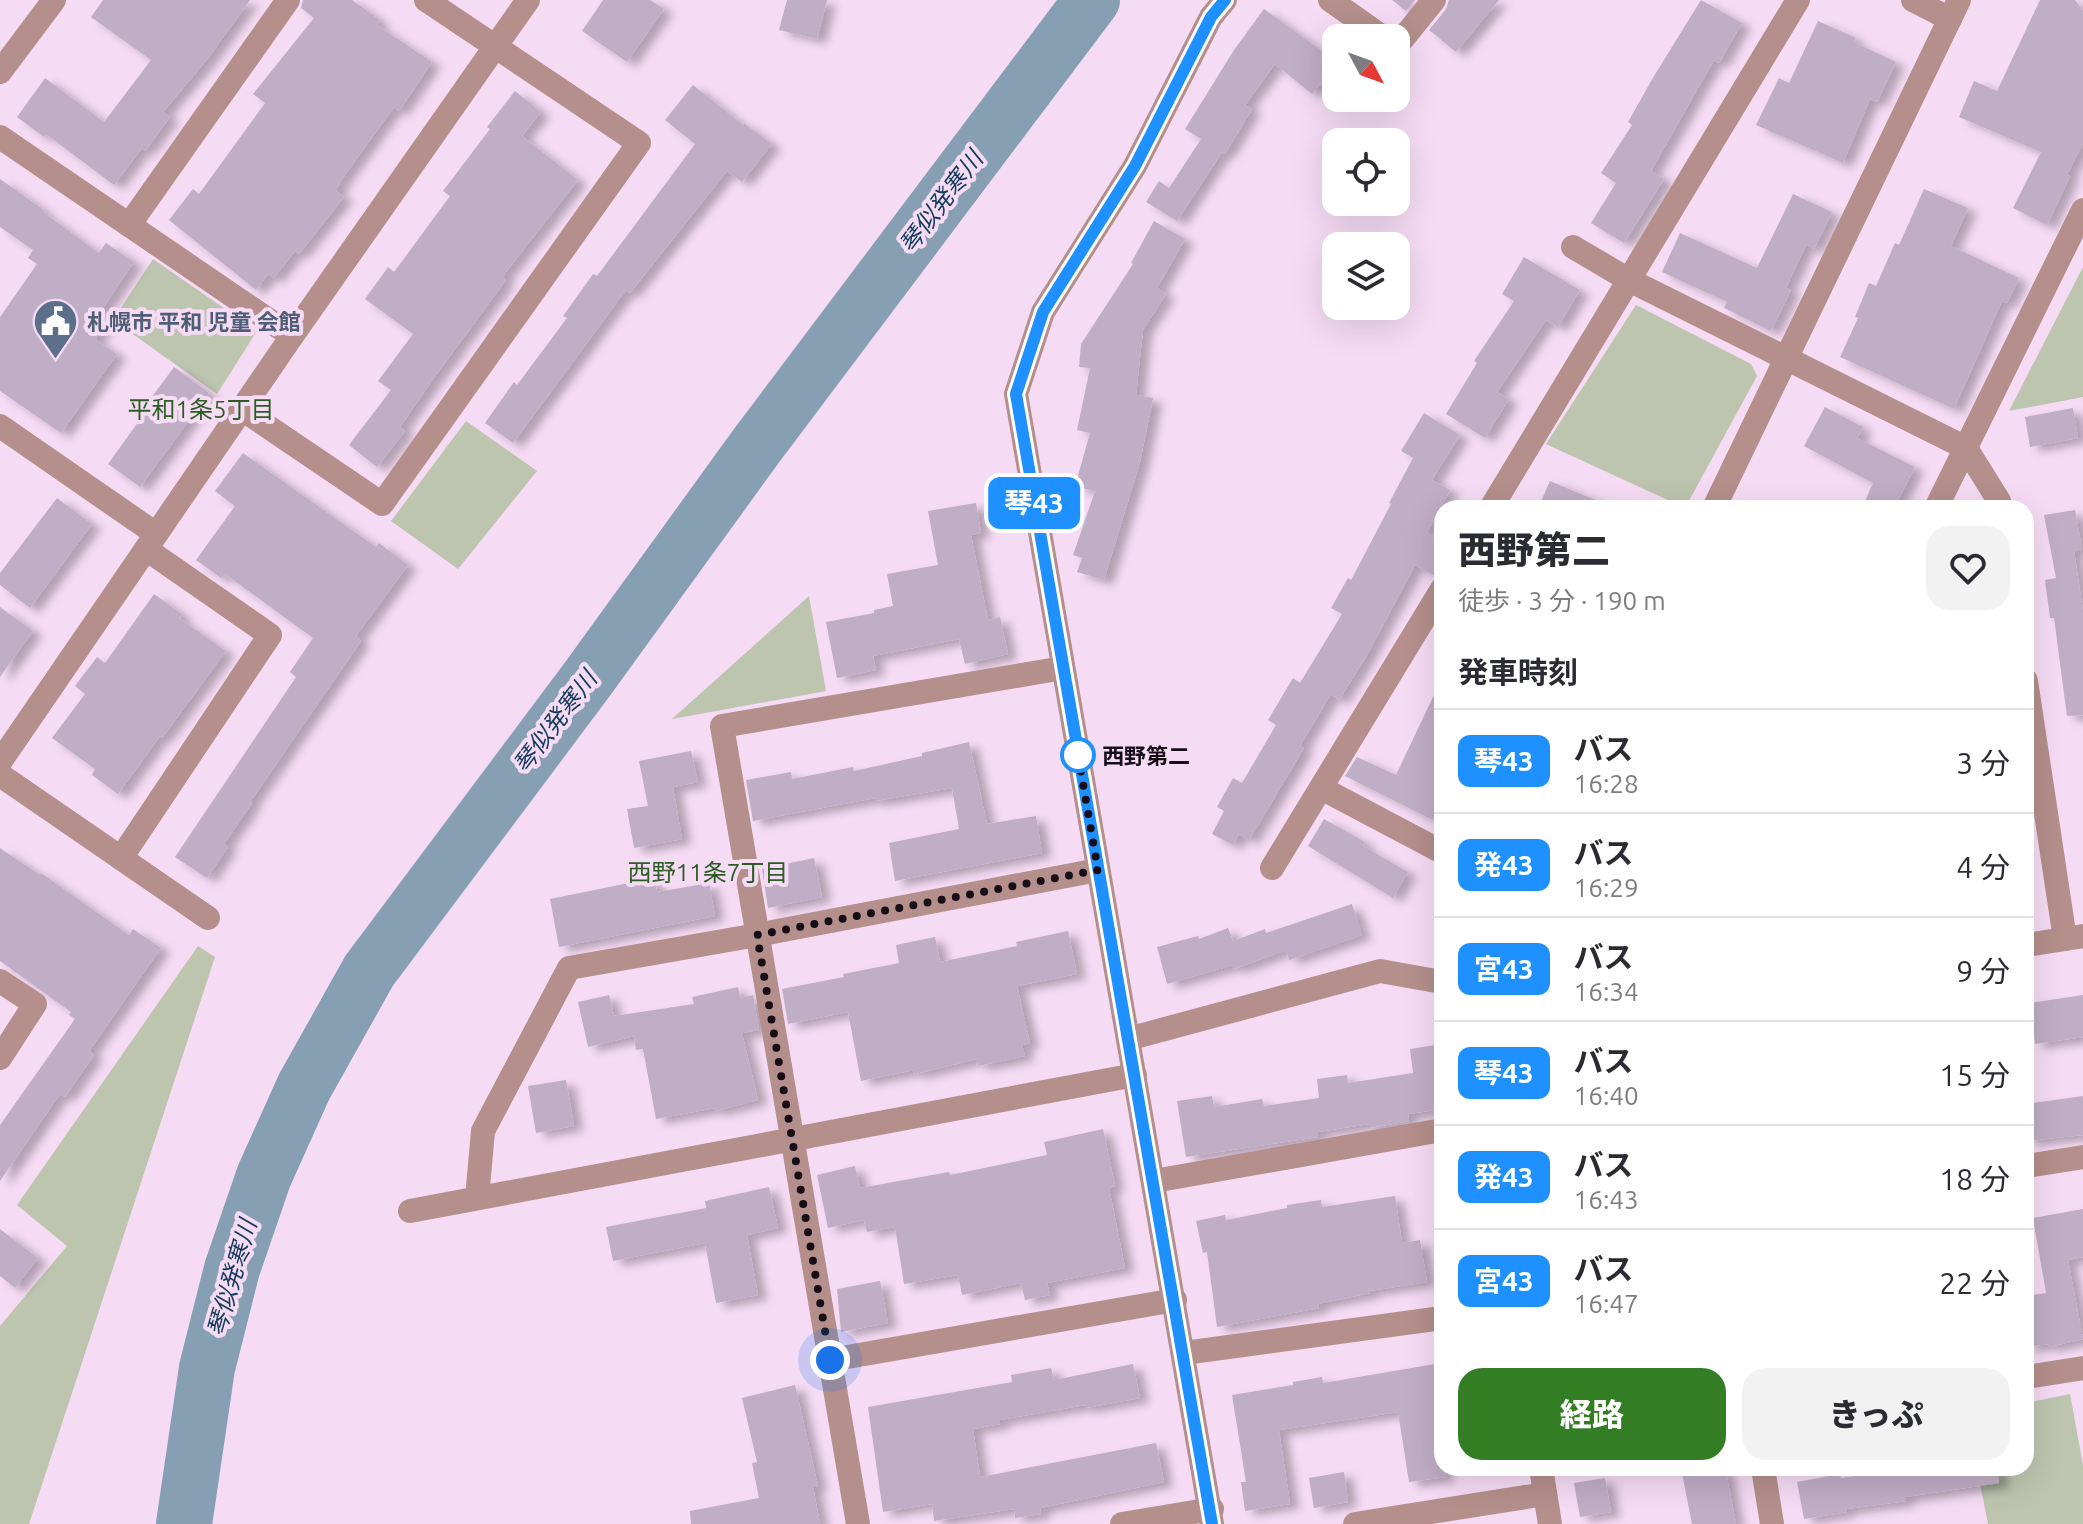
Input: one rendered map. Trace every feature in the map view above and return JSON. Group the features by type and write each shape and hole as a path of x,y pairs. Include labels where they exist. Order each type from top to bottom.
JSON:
{"street":[{"path":"0,72 54,0"},
{"path":"129,225 288,0"},
{"path":"242,409 382,504 639,143 426,0"},
{"path":"0,762 292,336 528,0"},
{"path":"1122,1524 1212,1516 1016,394 1043,312 1135,166 1211,17 1225,0"},
{"path":"1330,0 1364,24"},
{"path":"1410,30 1434,0"},
{"path":"1496,500 1798,0"},
{"path":"1718,500 1954,10 1913,0"},
{"path":"0,137 292,336"},
{"path":"1940,500 2083,210"},
{"path":"1573,247 1629,280 1966,448 1998,500"},
{"path":"0,426 270,635 121,858"},
{"path":"1272,868 1434,602"},
{"path":"858,1524 722,726 1063,668"},
{"path":"2034,724 2074,937 2034,944"},
{"path":"0,775 208,918"},
{"path":"1321,788 1434,848"},
{"path":"477,1198 483,1131 569,968 1098,870"},
{"path":"1128,1039 1380,971 1434,981"},
{"path":"0,981 35,1004 0,1058"},
{"path":"410,1211 1135,1075"},
{"path":"1154,1181 1434,1131"},
{"path":"2034,1165 2083,1157"},
{"path":"830,1360 1175,1300"},
{"path":"1184,1353 1434,1319"},
{"path":"2034,1376 2083,1368"},
{"path":"1542,1476 1550,1524"},
{"path":"1764,1476 1772,1524"},
{"path":"1355,1524 1545,1494"}],"green space":[{"path":"153,259 257,331 217,394 113,320"},
{"path":"2083,267 2083,397 2009,411"},
{"path":"1636,305 1751,364 1757,376 1689,500 1668,500 1546,444"},
{"path":"466,421 537,471 458,569 391,521"},
{"path":"809,596 826,691 672,719"},
{"path":"198,946 215,957 29,1524 0,1524 0,1326 67,1246 17,1205"},
{"path":"2070,1394 2083,1465 2083,1524 1988,1524 1979,1476 2034,1476 2034,1401"}],"building":[{"path":"103,0 250,0 209,57 163,112 170,117 114,185 46,134 44,137 17,117 45,78 104,122 151,60 91,17"},
{"path":"303,0 352,0 380,20 377,25 432,62 399,111 394,107 342,179 336,191 344,197 299,254 295,251 274,278 268,274 256,290 169,220 193,189 199,194 265,103 253,94 314,18 301,8"},
{"path":"603,0 650,0 664,9 627,62 582,31"},
{"path":"787,0 827,0 817,39 779,30"},
{"path":"1392,0 1415,0 1406,11"},
{"path":"1449,0 1499,0 1456,52 1429,30 1446,9"},
{"path":"1701,0 1742,23 1719,63 1714,60 1651,171 1664,179 1624,243 1591,223 1616,183 1601,173 1632,125 1628,122"},
{"path":"2040,0 2075,0 2083,11 2083,143 2047,225 2013,208 2041,152 1959,117 1974,81 1997,91"},
{"path":"1264,9 1322,51 1322,86 1320,84 1312,94 1275,64 1245,105 1252,109 1225,154 1222,152 1177,221 1146,202 1159,181 1169,188 1201,139 1185,129 1234,50"},
{"path":"1818,21 1856,38 1853,42 1896,62 1877,102 1870,99 1843,163 1756,125 1779,78 1789,83"},
{"path":"693,85 772,144 742,182 727,171 630,293 626,290 513,443 485,423 567,318 563,316 593,274 597,276 695,144 665,120"},
{"path":"515,91 541,112 522,136 578,180 502,277 506,280 433,379 400,427 405,431 377,467 349,445 391,390 378,381 413,334 365,299 388,267 394,272 450,196 443,191"},
{"path":"0,179 99,253 106,243 134,262 94,321 103,328 95,339 117,354 61,433 0,391 0,317 37,264 28,258 33,250 0,227"},
{"path":"1924,189 1968,208 1951,246 2019,278 2007,303 2002,301 1954,409 1840,357 1858,318 1855,317 1869,283 1876,286 1895,243 1899,245"},
{"path":"1793,194 1832,212 1814,249 1806,245 1786,288 1791,290 1771,331 1724,308 1727,302 1662,272 1680,233 1757,268"},
{"path":"1154,221 1185,239 1157,288 1166,294 1143,330 1136,395 1153,398 1140,462 1104,580 1077,572 1082,558 1073,555 1095,491 1075,486 1090,433 1077,430 1090,368 1079,367 1081,344 1133,264"},
{"path":"1524,257 1580,290 1558,327 1546,320 1497,392 1509,399 1485,438 1446,414 1477,363 1474,361 1514,301 1502,294"},
{"path":"174,367 209,393 140,487 108,464"},
{"path":"1825,407 1863,427 1857,438 1915,467 1898,500 1866,500 1873,483 1804,446"},
{"path":"2073,408 2078,438 2030,447 2025,417"},
{"path":"1424,413 1460,435 1432,480 1450,490 1445,500 1434,500 1434,520 1427,533 1434,537 1434,575 1415,565 1367,655 1339,700 1331,694 1300,746 1304,748 1249,840 1239,834 1233,845 1212,834 1224,811 1217,807 1233,778 1242,783 1276,725 1268,720 1293,678 1300,683 1342,614 1331,608 1348,578 1351,580 1413,458 1401,451"},
{"path":"243,453 376,547 379,543 408,565 356,636 361,641 250,802 224,844 228,847 207,878 175,857 296,677 290,672 313,638 225,574 221,578 196,560 235,506 215,491"},
{"path":"1550,481 1595,500 1542,500"},
{"path":"57,498 92,524 30,608 0,585 0,573"},
{"path":"976,503 981,533 971,535 988,620 1000,617 1008,654 965,664 959,639 873,656 876,670 837,678 826,622 893,606 887,574 938,565 928,511"},
{"path":"2075,510 2082,549 2074,551 2083,611 2083,715 2067,716 2054,618 2050,618 2045,580 2056,578 2044,515"},
{"path":"154,594 182,614 179,618 226,651 118,794 92,775 95,769 52,738 85,694 75,686 97,657 105,663"},
{"path":"0,607 33,631 0,677"},
{"path":"1434,695 1433,820 1345,776 1357,757 1396,775"},
{"path":"969,742 987,824 1036,816 1042,853 895,881 889,843 959,829 952,788 875,801 875,798 753,821 746,780 791,772 792,779 853,767 854,771"},
{"path":"691,751 698,782 673,787 682,839 634,848 627,809 648,806 639,761"},
{"path":"1324,819 1365,842 1363,846 1408,872 1393,898 1308,846"},
{"path":"0,848 129,935 133,929 161,948 89,1051 94,1055 65,1097 60,1094 0,1181 0,1125 75,1019 69,1015 71,1012 0,961"},
{"path":"814,858 822,897 768,908 762,869"},
{"path":"654,878 657,892 709,883 715,916 559,947 550,899"},
{"path":"1352,904 1362,935 1289,960 1286,950 1234,969 1233,965 1167,984 1157,947 1198,936 1199,939 1228,928 1233,941"},
{"path":"1068,931 1077,974 1017,986 1030,1043 1022,1045 1025,1056 978,1066 977,1059 915,1074 914,1070 861,1081 848,1012 788,1024 782,989 899,963 896,945 935,937 940,962 1017,946 1016,942"},
{"path":"738,987 740,998 753,995 759,1030 742,1033 758,1100 715,1111 715,1108 656,1119 643,1049 636,1050 634,1036 588,1047 578,1002 609,995 614,1016 694,1004 692,997"},
{"path":"2083,995 2083,1037 2035,1044 2034,1002"},
{"path":"1434,1045 1434,1110 1408,1114 1409,1121 1317,1132 1318,1137 1186,1157 1177,1101 1212,1096 1214,1107 1262,1099 1264,1106 1319,1098 1317,1079 1347,1075 1348,1083 1413,1073 1410,1049"},
{"path":"566,1080 574,1126 536,1133 528,1086"},
{"path":"2083,1096 2083,1135 2034,1140 2034,1103"},
{"path":"1103,1129 1115,1186 1109,1188 1125,1268 1047,1283 1050,1295 1025,1300 1021,1283 962,1295 958,1275 904,1284 895,1227 867,1232 864,1220 828,1228 817,1175 855,1166 860,1188 949,1172 950,1175 1047,1155 1044,1142"},
{"path":"769,1187 778,1228 747,1235 758,1295 716,1303 705,1243 613,1261 606,1227 706,1208 705,1201"},
{"path":"1395,1196 1402,1243 1420,1240 1427,1282 1369,1291 1318,1304 1319,1308 1217,1327 1207,1252 1203,1253 1196,1221 1225,1215 1226,1220 1321,1200 1322,1207"},
{"path":"2083,1209 2083,1257 2068,1260 2083,1339 2049,1347 2048,1344 2034,1346 2034,1295 2046,1293 2034,1218"},
{"path":"0,1229 38,1258 15,1288 0,1276"},
{"path":"880,1281 888,1323 841,1332 837,1289"},
{"path":"1133,1364 1140,1398 1000,1420 1000,1424 973,1429 980,1477 1156,1443 1164,1482 1040,1508 1041,1514 1015,1518 1014,1509 934,1521 932,1504 883,1512 868,1407 1012,1382 1011,1375 1051,1368 1054,1380"},
{"path":"1434,1364 1434,1476 1446,1477 1409,1482 1398,1412 1279,1430 1290,1504 1245,1511 1241,1482 1246,1482 1232,1395 1322,1377 1323,1383"},
{"path":"795,1385 818,1486 813,1487 820,1524 691,1524 690,1511 759,1498 752,1463 757,1462 742,1398"},
{"path":"1344,1472 1348,1502 1314,1508 1309,1478"},
{"path":"1683,1476 1727,1476 1736,1524 1692,1524"},
{"path":"1829,1476 1999,1476 1999,1483 1905,1497 1906,1501 1846,1509 1847,1512 1804,1519 1797,1482"},
{"path":"1605,1478 1611,1512 1580,1517 1574,1483"}],"waterway":[{"name":"琴似発寒川","path":"184,1524 207,1368 232,1269 264,1176 304,1087 369,971 589,677 757,445 1092,0"}],"bus line":[{"name":"琴43","path":"1212,1524 1212,1509 1016,394 1043,312 1135,166 1211,17 1225,0"}],"place":[{"name":"札幌市 平和 児童 会館","path":"56,360"},
{"name":"西野第二","path":"1078,755"}],"district":[{"name":"平和1条5丁目","path":"201,409"},
{"name":"西野11条7丁目","path":"708,872"}],"route":[{"path":"830,1360 757,935 1098,870 1078,755"}]}
